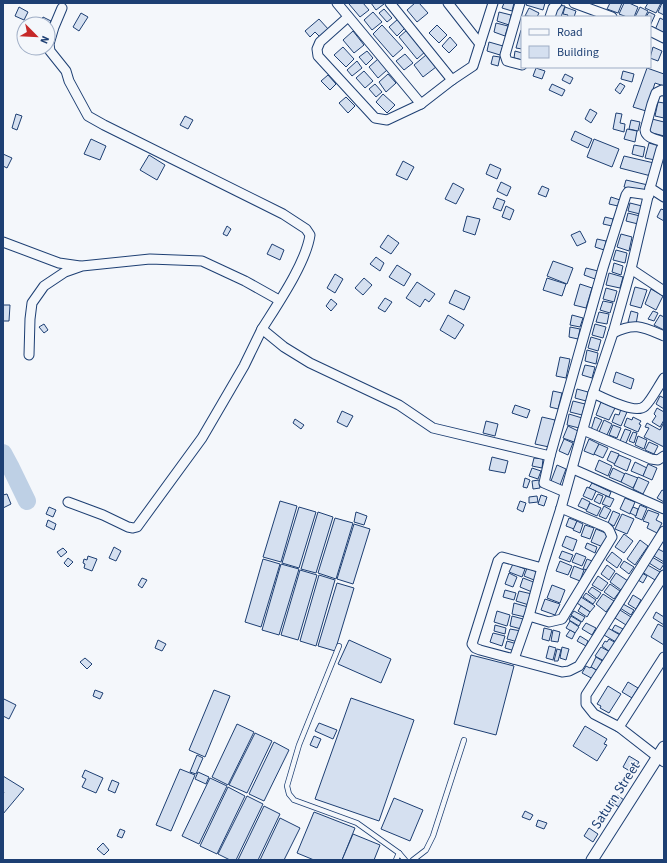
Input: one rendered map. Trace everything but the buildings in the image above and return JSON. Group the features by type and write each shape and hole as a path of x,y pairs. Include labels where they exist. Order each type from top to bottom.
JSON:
{"street":[{"path":"337,3 420,104"},
{"path":"390,3 452,80"},
{"path":"448,3 480,44"},
{"path":"348,17 320,42 317,49 318,56 375,118 387,120 420,104 473,66 493,3"},
{"path":"520,3 505,55 507,62 521,66"},
{"path":"550,16 553,8 557,3"},
{"path":"574,3 609,16"},
{"path":"62,8 54,27 50,51 66,71 69,81 88,116 276,211 306,229 310,235 309,246 292,279 262,329 244,366 202,438 137,527 128,528 102,515 68,502"},
{"path":"651,32 664,38"},
{"path":"514,659 529,616 542,568 573,469 593,393 613,333 631,269 649,192 663,146 645,134 645,130 656,93 662,90 664,91"},
{"path":"565,492 544,483 550,456 603,268 626,195 628,192 649,192 664,197"},
{"path":"3,242 59,263 82,266 150,259 202,261 245,280 279,300"},
{"path":"29,355 32,303 44,286 65,272 82,266"},
{"path":"631,269 664,291"},
{"path":"613,333 624,327 641,326 664,336"},
{"path":"262,329 284,347 310,364 399,405 433,428 550,456"},
{"path":"593,393 630,408 638,409 645,407 664,378"},
{"path":"583,430 651,459 658,460 664,456"},
{"path":"573,469 664,509"},
{"path":"529,616 549,622 562,619 612,537 606,527 561,508"},
{"path":"542,568 502,558 498,561 472,644 475,648 480,650 562,672 569,671 579,666 664,531"},
{"path":"661,760 619,727 594,714 586,704 586,695 664,575"},
{"path":"619,727 664,657"},
{"name":"Saturn Street","path":"592,860 661,760 664,747"}],"lane":[{"path":"339,646 299,745 287,786 289,794 294,800 357,823 399,853 405,860"},
{"path":"413,860 426,850 433,836 464,740"},
{"path":"396,860 399,853"}],"waterway":[{"path":"3,453 27,501"}]}
